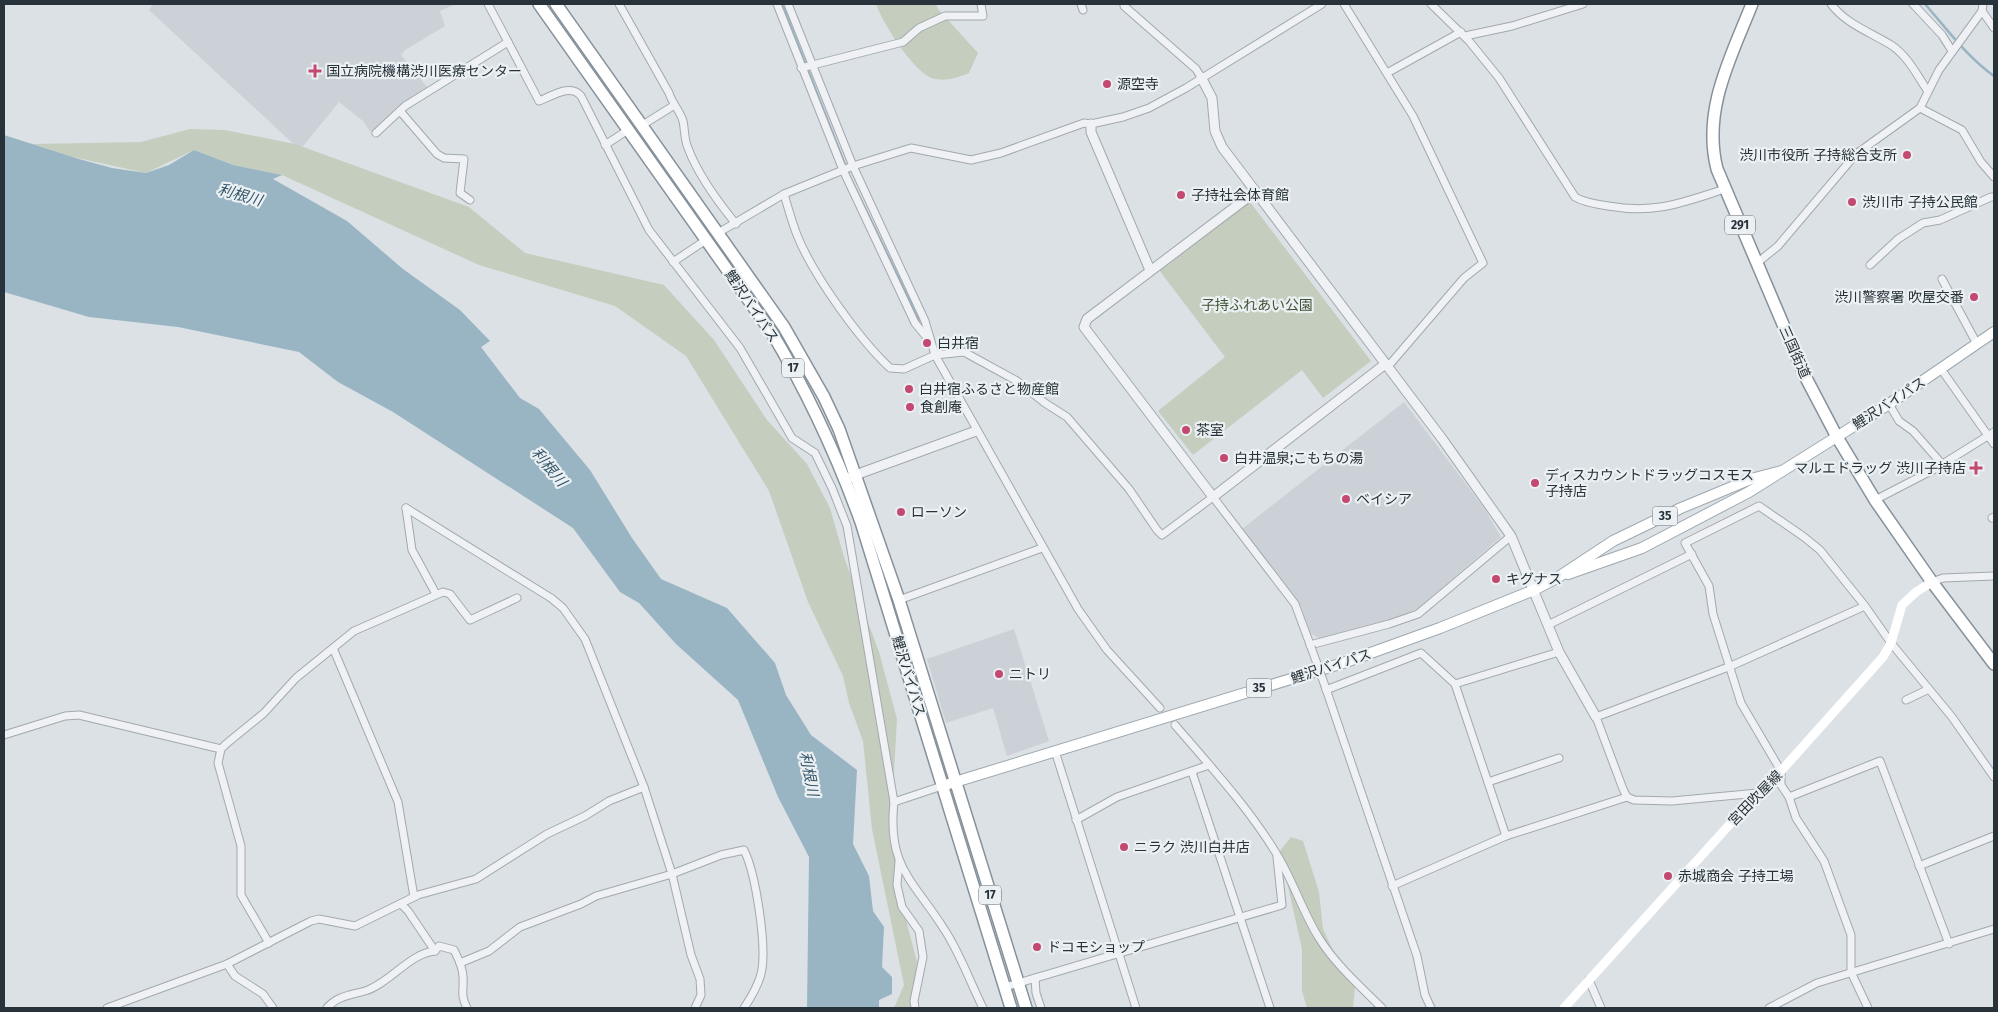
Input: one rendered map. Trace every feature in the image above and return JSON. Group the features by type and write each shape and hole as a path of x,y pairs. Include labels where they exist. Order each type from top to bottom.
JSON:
{"highway":[{"name":"鯉沢バイパス","path":"539,4 763,320 793,369 850,477 899,600 1026,1008"},
{"name":"鯉沢バイパス","path":"556,4 784,328 807,365 839,429 861,522 1011,1008"},
{"name":"三国街道","path":"1752,4 1716,97 1712,122 1712,150 1726,189 1805,376 1837,437 1875,500 1932,582 1994,664"}],"main road":[{"name":"鯉沢バイパス","path":"1557,578 1628,554 1749,492 1889,404 1994,332"},
{"name":"鯉沢バイパス","path":"942,786 1343,662 1440,628 1534,590 1557,578 1613,541 1681,508 1750,479 1782,471"},
{"name":"宮田吹屋線","path":"1564,1008 1884,657 1892,643 1902,605 1916,592 1932,582"}],"street":[{"path":"488,4 539,101 570,89 576,91 649,230 740,348 792,438 815,453 847,526 894,802 891,824 899,861 907,879 945,929 983,1008"},
{"path":"619,4 669,93 673,106 680,113 688,148 699,170 736,224"},
{"path":"777,4 807,66 848,169 915,323 931,344"},
{"path":"788,4 807,66 848,169 918,305 935,354 976,431 1078,609 1107,650 1160,708"},
{"path":"807,66 903,42 919,28 945,16 983,16 981,4"},
{"path":"1124,4 1196,70 1212,98 1215,131 1222,147 1442,440 1511,536 1559,652 1596,716 1627,797"},
{"path":"718,233 784,194 848,169 911,148 971,160 1001,153 1084,123 1091,124 1123,117 1149,108 1322,4"},
{"path":"784,194 797,236 811,263 849,321 890,368 898,370 935,354 964,352 1017,381 1067,417 1129,489 1162,535 1213,498 1384,365 1391,363 1464,278 1484,264 1412,116 1344,4"},
{"path":"1431,4 1463,34 1499,78 1575,197 1583,201 1627,209 1649,210 1680,204 1726,189"},
{"path":"1387,73 1463,34 1512,26 1561,7 1583,4"},
{"path":"1831,4 1856,26 1892,46 1907,60 1927,90"},
{"path":"1913,4 1942,35 1953,50"},
{"path":"1756,263 1778,246 1834,177 1856,154 1920,108 1927,90 1983,7 1994,28"},
{"path":"376,133 400,111 508,42"},
{"path":"642,126 673,106"},
{"path":"1920,108 1962,130 1981,162 1994,178"},
{"path":"400,111 437,154 444,158 464,159 460,193 470,200"},
{"path":"1091,124 1091,132 1150,270"},
{"path":"605,145 628,130"},
{"path":"1255,192 1150,270 1088,319 1084,327 1295,604 1417,956 1425,995 1430,1008"},
{"path":"1870,265 1898,238 1923,223 1940,220 1991,196 1994,198"},
{"path":"673,262 706,240"},
{"path":"1942,279 1977,344"},
{"path":"1940,369 1992,434 1994,444"},
{"path":"1889,404 1899,421 1913,431 1942,464"},
{"path":"850,477 976,431"},
{"path":"1875,500 1942,464 1992,434"},
{"path":"1868,1008 1851,972 1851,935 1824,861 1796,818 1789,797 1781,785 1781,771 1741,703 1731,666 1713,614 1709,586 1685,543 1759,506 1820,550 1952,717 1994,777"},
{"path":"436,594 412,550 406,508 448,536 486,556 563,608 580,629 596,662 644,787 672,874 691,955 700,979 701,995 695,1008"},
{"path":"1311,646 1418,614 1511,536"},
{"path":"899,600 1042,548"},
{"path":"1548,625 1692,554"},
{"path":"1932,582 1943,578 1994,576"},
{"path":"269,943 240,895 241,846 218,763 221,749 264,712 296,678 367,623 436,594 447,592 470,620 517,598"},
{"path":"1596,716 1731,666 1865,606"},
{"path":"333,648 398,802 414,897"},
{"path":"1455,684 1559,652"},
{"path":"1325,688 1421,653 1455,684 1506,836"},
{"path":"1906,700 1930,689"},
{"path":"4,735 65,716 79,715 221,749"},
{"path":"1175,725 1237,799 1277,853 1319,938 1348,975 1382,1008"},
{"path":"1055,751 1136,1008"},
{"path":"1488,782 1559,758"},
{"path":"1789,797 1880,761 1949,944"},
{"path":"1076,820 1117,797 1209,765"},
{"path":"1192,772 1270,1008"},
{"path":"894,802 942,786"},
{"path":"107,1008 227,964 311,921 319,919 355,926 414,897 476,879 547,834 609,802 644,787"},
{"path":"1392,886 1506,836 1627,797 1634,800 1672,801 1758,793"},
{"path":"1920,866 1994,836"},
{"path":"460,963 489,951 520,927 581,904 596,896 672,874 721,855 744,850 752,872 762,958 758,982 744,1008"},
{"path":"1005,987 1282,905 1277,853"},
{"path":"899,861 897,885 902,907 919,931 922,957 914,1001 916,1008"},
{"path":"401,904 408,910 435,951"},
{"path":"1769,1008 1817,984 1851,972 1994,929"},
{"path":"327,1008 332,1002 342,997 366,991 379,984 424,952 435,951 439,946 454,950 460,963 463,976 461,993 467,1008"},
{"path":"227,964 235,976 262,994 273,1008"},
{"path":"1035,978 1036,993 1041,1008"},
{"path":"1589,980 1601,1008"}],"shaded area":[{"name":"国立病院機構渋川医療センター","path":"153,4 456,4 440,11 445,26 405,50 401,55 427,87 404,103 372,134 363,121 339,102 300,150 149,10"},
{"path":"1404,402 1484,508 1501,537 1417,609 1385,623 1321,639 1311,634 1301,606 1242,529"},
{"path":"1014,629 1049,741 1007,756 993,708 946,723 927,659"}],"green space":[{"path":"876,4 936,4 938,9 978,53 969,73 944,80 935,79 927,75 918,68 900,47"},
{"path":"190,129 225,130 295,144 469,207 525,253 664,285 714,340 767,420 807,464 830,508 844,557 879,652 897,719 891,824 898,889 917,962 912,1008 894,1008 904,985 872,829 863,741 849,703 843,676 808,602 769,491 686,356 615,306 479,265 282,175 233,165 194,150 146,173 73,157 32,144 141,142"},
{"name":"子持ふれあい公園","path":"1250,202 1371,361 1323,398 1302,370 1193,455 1158,411 1225,357 1159,270"},
{"path":"1291,837 1303,841 1319,892 1323,929 1345,976 1355,987 1353,1008 1307,1008 1302,991 1302,949 1280,851"}],"water":[{"name":"利根川","path":"4,135 112,168 146,173 169,165 194,150 233,165 282,175 273,179 347,221 403,269 460,310 490,341 481,347 520,398 539,409 590,470 632,538 661,579 727,608 775,663 786,695 811,735 857,770 853,844 869,876 873,911 884,927 882,967 892,977 892,994 879,1000 879,1008 807,1008 809,857 778,797 738,700 676,644 639,603 620,592 573,528 393,412 338,382 299,352 178,327 89,317 4,292"}],"waterway":[{"path":"782,4 849,175 919,320"},
{"path":"1925,4 1966,51 1994,76"}],"place":[{"name":"国立病院機構渋川医療センター","path":"315,71"},
{"name":"源空寺","path":"1107,84"},
{"name":"渋川市役所 子持総合支所","path":"1907,155"},
{"name":"子持社会体育館","path":"1181,195"},
{"name":"渋川市 子持公民館","path":"1852,202"},
{"name":"渋川警察署 吹屋交番","path":"1974,297"},
{"name":"白井宿","path":"927,343"},
{"name":"白井宿ふるさと物産館","path":"909,389"},
{"name":"食創庵","path":"910,407"},
{"name":"茶室","path":"1186,430"},
{"name":"白井温泉;こもちの湯","path":"1224,458"},
{"name":"マルエドラッグ 渋川子持店","path":"1976,468"},
{"name":"ディスカウントドラッグコスモス 子持店","path":"1535,483"},
{"name":"ベイシア","path":"1346,499"},
{"name":"ローソン","path":"901,512"},
{"name":"キグナス","path":"1496,579"},
{"name":"ニトリ","path":"999,674"},
{"name":"ニラク 渋川白井店","path":"1124,847"},
{"name":"赤城商会 子持工場","path":"1668,876"},
{"name":"ドコモショップ","path":"1037,947"}]}
